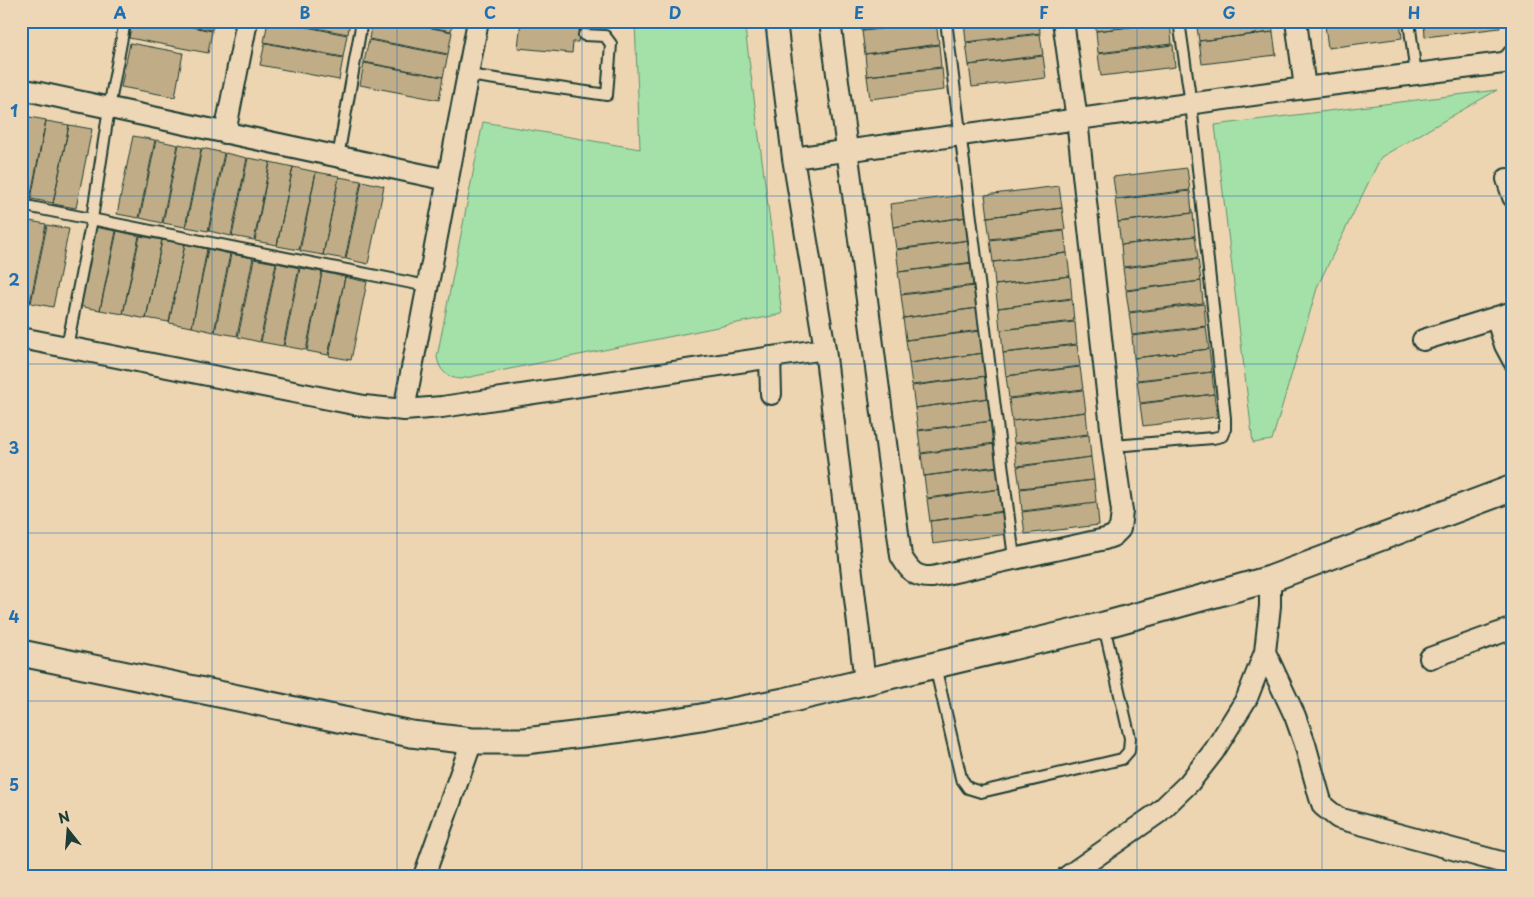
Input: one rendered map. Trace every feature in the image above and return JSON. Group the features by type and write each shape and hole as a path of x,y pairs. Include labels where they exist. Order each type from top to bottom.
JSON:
{"street":[{"path":"225,133 247,21"},
{"path":"404,410 478,21"},
{"path":"776,21 793,158 825,349 865,682"},
{"path":"830,21 901,556 906,566 922,578 1104,539 1112,536 1120,529 1122,511 1063,21"},
{"path":"1296,21 1305,88"},
{"path":"793,158 1503,63 1513,55"},
{"path":"21,89 448,180"},
{"path":"1422,340 1505,314 1505,345 1513,360"},
{"path":"21,338 364,406 404,410 442,407 825,349"},
{"path":"770,358 771,394"},
{"path":"21,653 412,734 472,741 525,741 623,730 701,718 784,701 1104,625 1270,579 1513,488"},
{"path":"1068,876 1158,813 1189,783 1214,751 1247,698 1265,652 1270,614 1270,579"},
{"path":"1430,658 1513,628"},
{"path":"1265,652 1295,716 1323,806 1338,818 1512,865"},
{"path":"424,876 472,741"}],"lane":[{"path":"67,347 92,219 125,21"},
{"path":"338,156 362,21"},
{"path":"946,21 1014,558"},
{"path":"1113,446 1214,438 1222,436 1225,429 1191,104 1179,21"},
{"path":"1409,21 1416,75"},
{"path":"468,76 607,95 611,44 605,36 584,35"},
{"path":"21,205 427,286"},
{"path":"935,665 961,778 968,788 980,792 1122,759 1129,751 1130,738 1104,625"}],"green space":[{"path":"635,21 744,21 782,314 460,379 451,377 444,372 437,357 483,122 640,149"},
{"path":"1497,90 1381,157 1318,285 1272,440 1253,443 1215,125"}],"building":[{"path":"132,21 162,21 212,31 208,53 129,38"},
{"path":"166,21 214,21 212,30"},
{"path":"268,21 347,35 343,57 264,42"},
{"path":"279,21 350,21 348,34"},
{"path":"372,21 396,21 452,32 448,54 369,39"},
{"path":"398,21 453,21 451,31"},
{"path":"521,21 580,21 578,42 573,42 572,53 518,48"},
{"path":"861,21 936,21 936,22 862,31"},
{"path":"964,21 1039,21 1040,33 966,42"},
{"path":"1095,21 1170,21 1170,22 1096,31"},
{"path":"1196,21 1272,21 1273,32 1199,41"},
{"path":"1325,21 1354,21 1325,25"},
{"path":"1357,21 1400,21 1402,38 1328,48 1325,25"},
{"path":"1424,21 1499,21 1500,28 1425,37"},
{"path":"936,22 939,44 865,54 862,31"},
{"path":"1170,22 1172,44 1098,53 1096,31"},
{"path":"1273,32 1276,55 1202,64 1199,41"},
{"path":"1040,34 1043,55 969,65 966,43"},
{"path":"369,40 448,55 443,77 364,62"},
{"path":"130,43 183,53 175,97 121,87"},
{"path":"265,43 343,58 339,80 260,65"},
{"path":"939,45 941,67 867,76 865,54"},
{"path":"1173,45 1175,67 1101,76 1098,54"},
{"path":"1043,56 1046,78 972,87 969,65"},
{"path":"364,63 443,77 439,100 360,85"},
{"path":"942,68 944,90 870,99 867,76"},
{"path":"24,116 46,120 30,199 21,197 21,129"},
{"path":"46,121 69,125 53,203 31,199"},
{"path":"69,125 92,129 76,208 53,204"},
{"path":"133,136 155,140 139,218 117,214"},
{"path":"156,140 178,145 162,223 140,218"},
{"path":"179,144 201,149 185,227 163,223"},
{"path":"202,148 224,153 208,231 186,227"},
{"path":"225,153 247,158 231,236 209,231"},
{"path":"248,158 270,162 254,240 232,236"},
{"path":"270,162 293,167 277,245 255,241"},
{"path":"293,167 316,172 299,250 277,246"},
{"path":"1187,168 1190,190 1116,199 1113,177"},
{"path":"316,172 339,176 323,255 300,251"},
{"path":"339,177 361,181 345,259 323,255"},
{"path":"362,181 384,186 368,264 346,259"},
{"path":"1059,186 1062,208 988,217 985,195"},
{"path":"1190,191 1192,213 1118,222 1115,200"},
{"path":"964,195 967,217 893,227 890,204"},
{"path":"1062,208 1065,230 990,239 987,217"},
{"path":"1193,213 1195,236 1121,245 1118,222"},
{"path":"967,217 970,240 896,249 893,227"},
{"path":"24,220 46,224 30,303 21,301 21,232"},
{"path":"47,225 69,229 53,307 31,303"},
{"path":"94,227 116,231 100,310 78,306"},
{"path":"117,231 139,236 123,314 100,310"},
{"path":"1064,231 1067,253 993,262 990,240"},
{"path":"140,236 162,240 146,319 123,314"},
{"path":"1195,236 1198,258 1123,267 1121,245"},
{"path":"162,240 185,244 169,322 146,318"},
{"path":"970,240 973,262 899,272 896,250"},
{"path":"185,244 207,249 192,327 169,323"},
{"path":"208,249 230,254 214,332 192,327"},
{"path":"1067,253 1070,276 995,285 993,262"},
{"path":"231,254 253,258 237,336 215,332"},
{"path":"254,259 276,263 260,342 238,337"},
{"path":"1198,259 1201,281 1126,290 1123,268"},
{"path":"277,263 299,268 283,346 261,342"},
{"path":"972,263 975,285 901,294 898,272"},
{"path":"300,268 322,272 306,350 284,346"},
{"path":"322,272 345,277 328,355 307,351"},
{"path":"1070,276 1072,298 998,308 995,285"},
{"path":"345,277 367,282 351,360 329,356"},
{"path":"1201,281 1203,303 1129,312 1126,291"},
{"path":"975,286 978,308 904,318 901,295"},
{"path":"1072,299 1074,321 1000,330 998,308"},
{"path":"1204,304 1206,326 1132,335 1129,313"},
{"path":"978,308 980,330 906,340 903,318"},
{"path":"1075,322 1077,344 1003,353 1001,330"},
{"path":"1206,327 1209,349 1134,358 1132,336"},
{"path":"981,331 984,353 909,363 906,340"},
{"path":"1077,345 1080,366 1006,376 1003,353"},
{"path":"1209,349 1212,372 1137,380 1134,358"},
{"path":"984,353 986,376 912,385 909,363"},
{"path":"1080,367 1083,389 1009,398 1006,376"},
{"path":"1212,372 1214,394 1140,403 1137,381"},
{"path":"987,376 989,398 915,408 912,386"},
{"path":"1083,390 1086,412 1012,421 1009,399"},
{"path":"1214,394 1217,417 1143,426 1140,404"},
{"path":"989,398 992,421 918,430 915,408"},
{"path":"1086,412 1088,434 1014,443 1012,421"},
{"path":"992,421 995,443 921,453 918,431"},
{"path":"1089,435 1091,457 1017,466 1014,444"},
{"path":"995,444 998,466 924,476 921,454"},
{"path":"1091,457 1094,480 1020,488 1017,467"},
{"path":"998,467 1001,489 927,498 924,476"},
{"path":"1094,480 1096,502 1022,511 1020,489"},
{"path":"1001,489 1004,511 930,521 927,499"},
{"path":"1097,503 1099,525 1025,534 1022,512"},
{"path":"1004,512 1007,534 933,544 930,521"}]}
